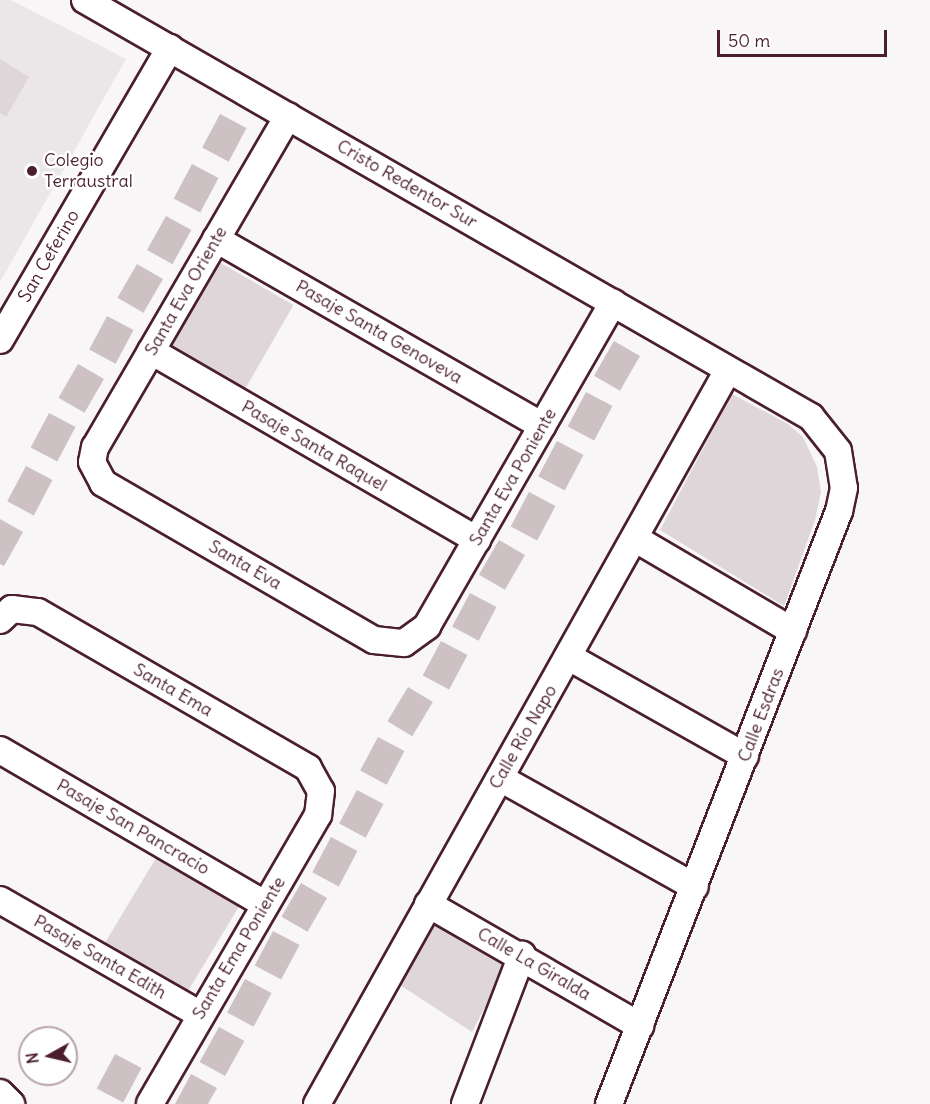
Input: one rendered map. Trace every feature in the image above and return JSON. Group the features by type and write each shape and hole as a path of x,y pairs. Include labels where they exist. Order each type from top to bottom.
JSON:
{"street":[{"name":"Cristo Redentor Sur","path":"85,0 728,370"},
{"name":"San Ceferino","path":"0,340 170,48"},
{"name":"Santa Eva Oriente","path":"94,469 95,447 288,116"},
{"name":"Pasaje Santa Genoveva","path":"216,239 542,426"},
{"name":"Santa Eva Poniente","path":"404,643 428,626 613,303"},
{"name":"Pasaje Santa Raquel","path":"151,351 477,540"},
{"name":"Calle Río Napo","path":"316,1104 636,539 728,370"},
{"name":"Calle Esdras","path":"609,1104 839,511 844,488 838,451 811,417 728,370"},
{"name":"Santa Eva","path":"94,469 110,487 374,640 404,643"},
{"path":"636,539 793,631"},
{"name":"Santa Ema","path":"6,615 38,612 308,768 321,791"},
{"path":"569,657 745,756"},
{"name":"Pasaje San Pancracio","path":"0,750 265,904"},
{"path":"500,778 695,887"},
{"name":"Santa Ema Poniente","path":"150,1104 199,1014 318,815 321,791"},
{"name":"Pasaje Santa Edith","path":"0,900 199,1014"},
{"name":"Calle La Giralda","path":"428,904 522,955 640,1026"},
{"path":"465,1104 522,955"},
{"path":"0,1093 11,1104"}],"shaded area":[{"name":"Colegio Terraustral","path":"0,0 11,0 126,59 0,282"},
{"path":"0,59 29,77 6,117 0,113"},
{"path":"219,262 293,305 244,390 170,347"},
{"path":"732,394 788,424 803,437 817,467 821,492 815,520 784,606 660,530"},
{"path":"159,853 241,902 187,993 104,944"},
{"path":"432,921 506,967 472,1032 400,985"}],"building":[{"path":"220,114 246,128 229,162 202,148"},
{"path":"192,164 218,178 200,213 174,198"},
{"path":"166,216 191,230 172,264 147,250"},
{"path":"137,264 163,279 143,313 118,298"},
{"path":"107,316 133,330 116,364 89,350"},
{"path":"614,341 640,356 620,391 594,376"},
{"path":"78,364 104,379 84,413 58,398"},
{"path":"586,392 612,406 594,441 568,426"},
{"path":"49,413 75,427 57,462 31,447"},
{"path":"557,441 583,455 565,490 538,476"},
{"path":"26,466 52,480 34,515 7,501"},
{"path":"529,492 555,506 537,541 511,526"},
{"path":"0,519 23,532 4,566 0,564"},
{"path":"499,540 525,555 505,590 479,575"},
{"path":"470,593 496,607 479,641 452,627"},
{"path":"441,641 467,655 449,690 423,675"},
{"path":"408,687 433,702 412,736 387,721"},
{"path":"378,737 404,751 387,785 360,771"},
{"path":"357,790 383,804 366,838 339,824"},
{"path":"331,837 357,851 339,886 312,872"},
{"path":"301,883 327,898 307,932 282,917"},
{"path":"273,931 299,945 281,980 255,965"},
{"path":"245,979 271,993 254,1027 227,1013"},
{"path":"219,1027 244,1041 225,1076 200,1062"},
{"path":"115,1054 141,1068 123,1103 97,1088"},
{"path":"191,1074 217,1088 208,1104 175,1104"}],"place":[{"name":"Colegio Terraustral","path":"32,171"}]}
